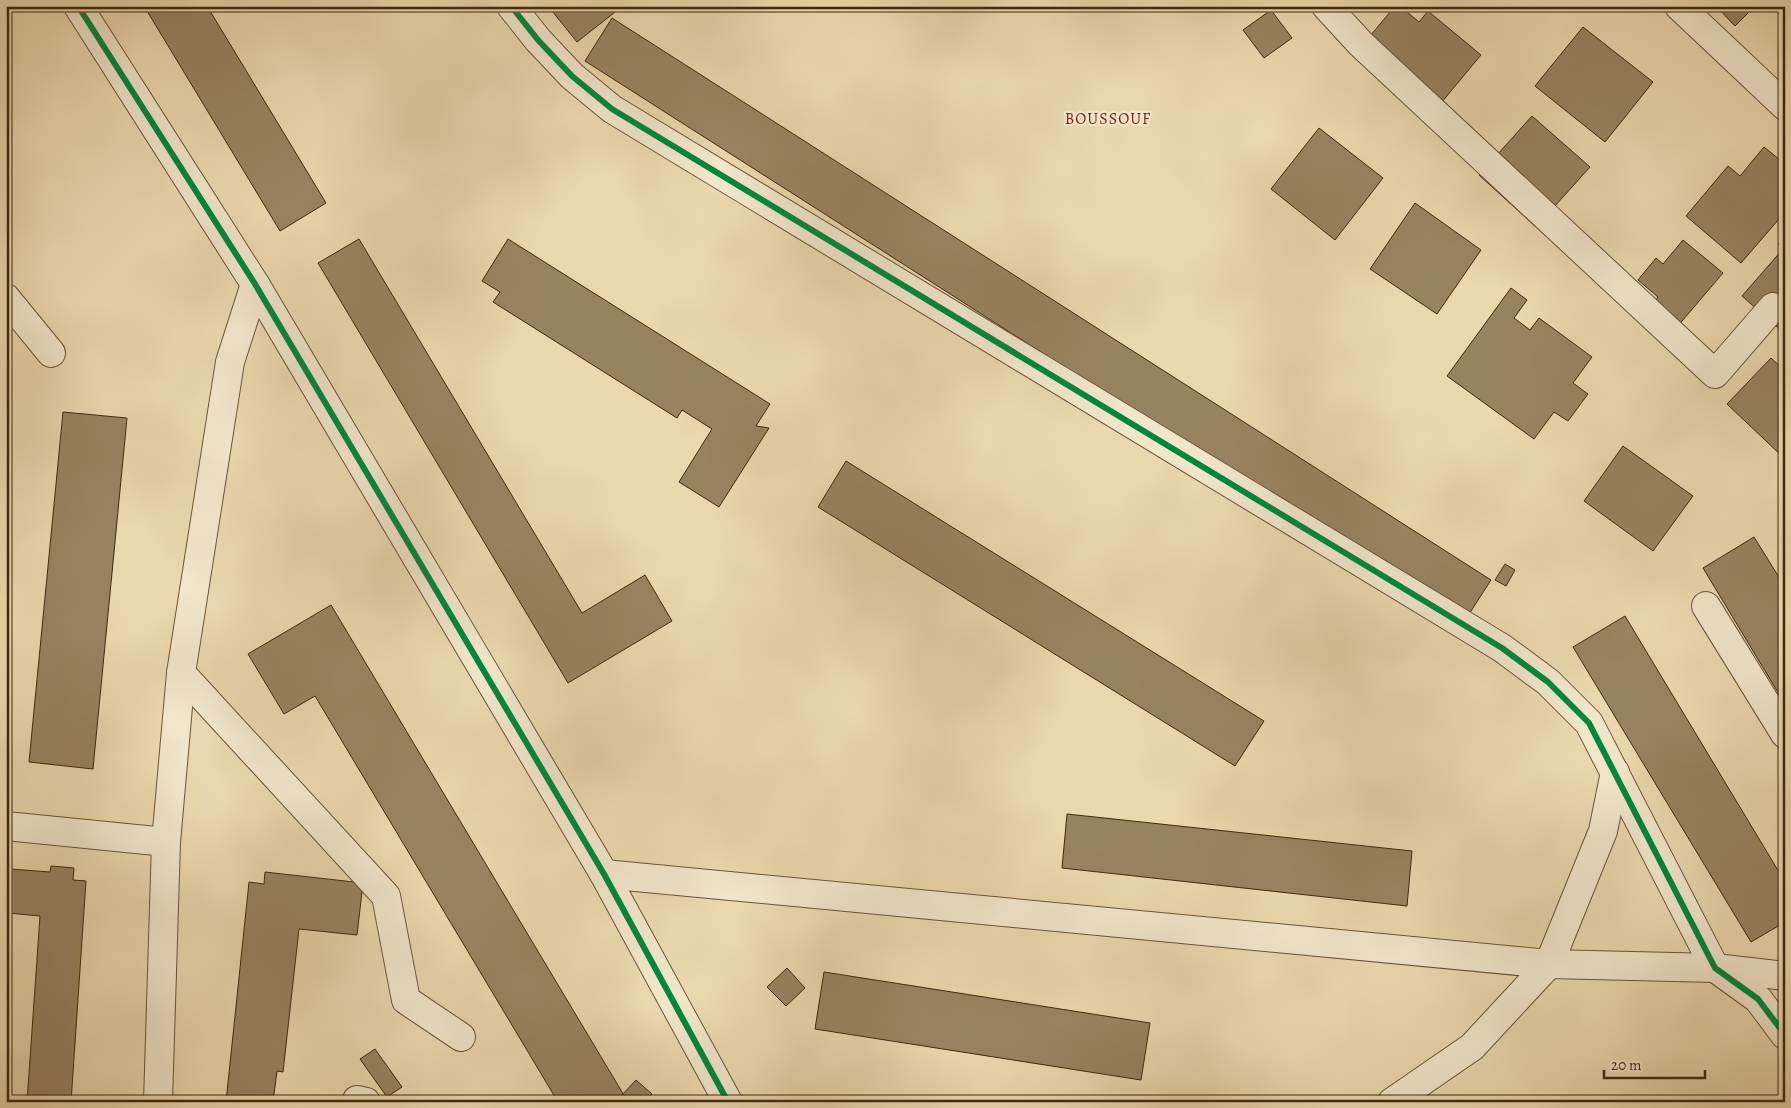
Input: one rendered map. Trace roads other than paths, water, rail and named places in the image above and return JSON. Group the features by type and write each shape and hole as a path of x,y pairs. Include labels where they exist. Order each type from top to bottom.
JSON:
{"street":[{"path":"78,6 255,284 604,874 728,1102"},
{"path":"512,6 538,40 572,76 612,109 1502,648 1548,682 1589,723 1715,968 1758,999 1785,1035"},
{"path":"1326,6 1361,44 1715,374 1773,307"},
{"path":"1679,6 1785,106"},
{"path":"158,1102 166,842 181,673 230,362 255,284"},
{"path":"6,298 51,352"},
{"path":"1706,606 1785,734"},
{"path":"181,673 386,896 406,1000 461,1037"},
{"path":"1392,1102 1472,1047 1549,964 1603,832 1615,772"},
{"path":"6,826 166,842"},
{"path":"604,874 1549,964 1715,968 1785,976"}],"district":[{"name":"BOUSSOUF","path":"1108,118"}]}
